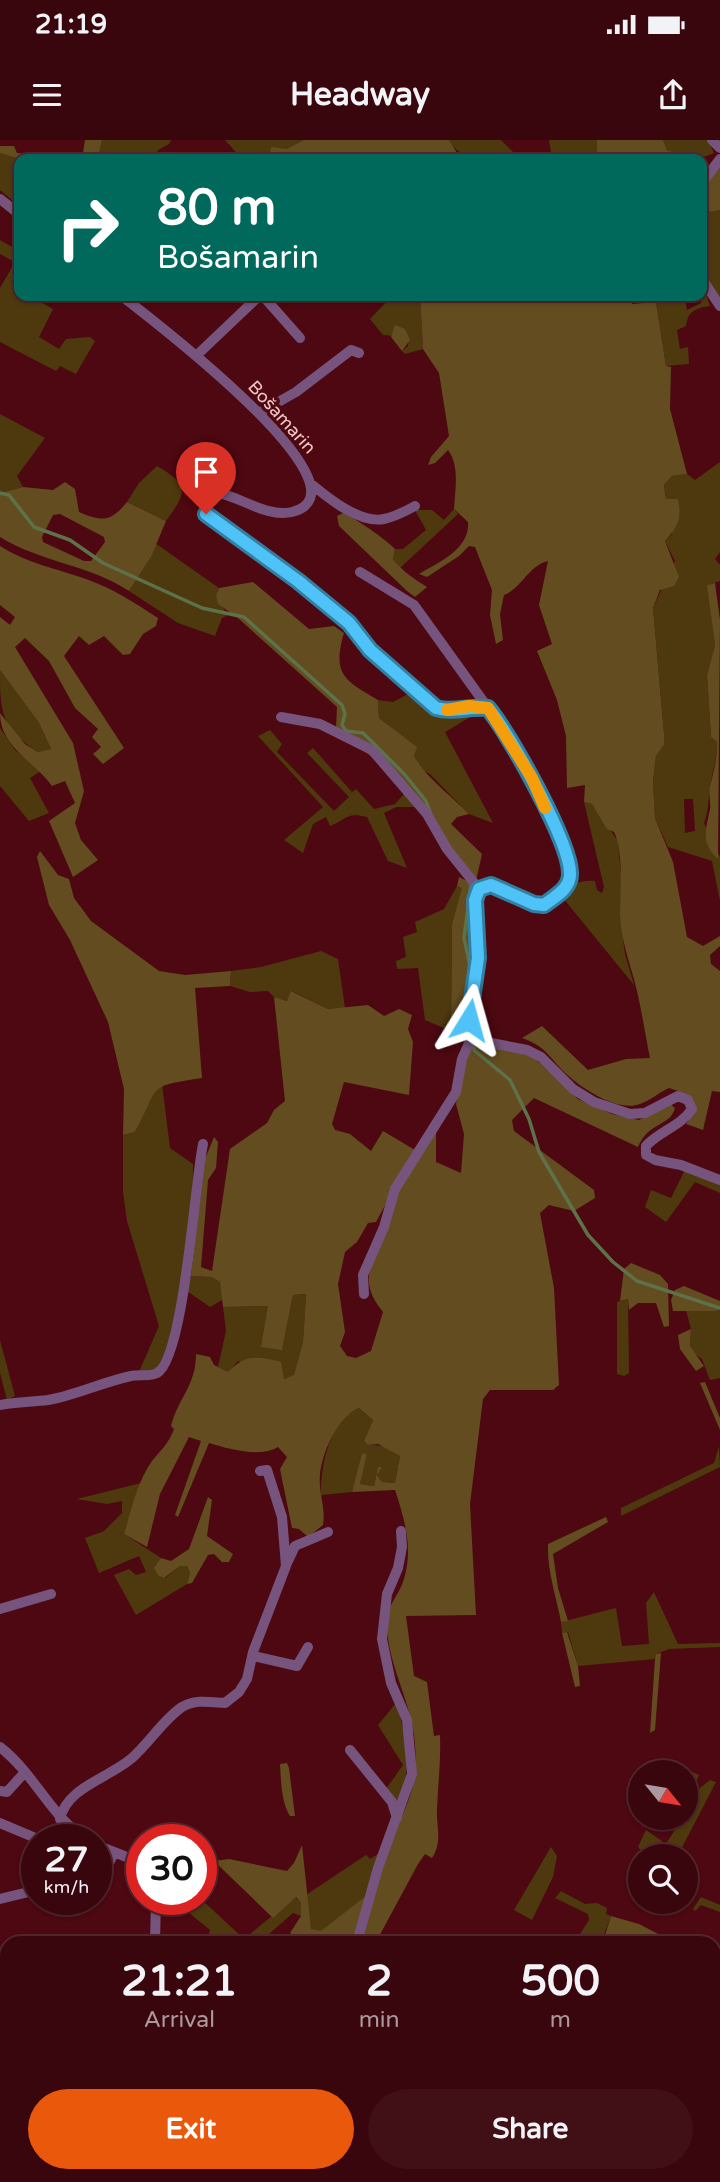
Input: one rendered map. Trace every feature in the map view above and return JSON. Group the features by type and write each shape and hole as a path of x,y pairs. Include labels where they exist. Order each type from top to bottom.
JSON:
{"street":[{"path":"712,140 720,148"},
{"path":"707,176 720,159"},
{"path":"0,199 14,210"},
{"path":"707,286 720,306"},
{"name":"Bošamarin","path":"128,301 197,355 259,413 303,467 310,483 307,503 294,511 278,512 215,492 209,496 204,508 213,521 298,581 349,623 370,650 436,708 488,708"},
{"path":"197,355 256,301"},
{"path":"266,301 300,338"},
{"path":"259,413 296,392 351,350 359,353"},
{"path":"310,483 326,496 369,518 383,520 415,506"},
{"path":"360,572 414,605 488,708 532,778 567,857 571,875 565,889 544,905 534,904 491,885 479,889"},
{"path":"281,717 320,724 372,750 427,814 447,849 479,889"},
{"path":"479,889 475,900 478,958 469,1020 474,1032 486,1042 527,1050 541,1057 573,1089 594,1102 630,1114 645,1113 678,1096 688,1100 692,1109 686,1118 655,1136 646,1146 646,1155 720,1180"},
{"path":"364,1294 363,1275 384,1227 395,1189 456,1092 461,1059 474,1032"},
{"path":"0,1405 48,1400 133,1375 155,1374 164,1368 171,1352 188,1275 195,1179 203,1144"},
{"path":"260,1471 267,1470 282,1517 286,1566"},
{"path":"359,1936 378,1868 412,1774 407,1720 391,1683 382,1639 387,1594 398,1567 402,1547 401,1531"},
{"path":"60,1819 63,1805 76,1793 132,1758 182,1707 195,1702 225,1703 231,1699 247,1679 253,1656 295,1546 328,1532"},
{"path":"0,1609 51,1594"},
{"path":"253,1656 297,1666 308,1647"},
{"path":"0,1747 25,1772 66,1824"},
{"path":"350,1750 392,1802 397,1818"},
{"path":"0,1791 7,1792 14,1787 25,1772"},
{"path":"0,1823 21,1832"},
{"path":"112,1857 114,1853 126,1857"},
{"path":"0,1899 21,1894"},
{"path":"155,1936 156,1915"}],"shaded area":[{"path":"85,140 102,140 99,154 83,154"},
{"path":"102,140 171,140 156,154 99,154"},
{"path":"225,140 304,140 286,149 270,151 271,154 238,154"},
{"path":"304,140 449,140 459,154 271,154 270,151 272,147 286,149"},
{"path":"449,140 501,140 515,154 463,154"},
{"path":"549,140 597,140 597,154 551,154"},
{"path":"597,140 663,140 667,150 678,154 597,154"},
{"path":"663,140 708,140 714,153 677,154 667,150"},
{"path":"0,146 14,146 17,153 25,154 14,154 14,157 0,153"},
{"path":"0,153 14,157 14,202 0,190"},
{"path":"720,165 720,210 707,210 707,182"},
{"path":"707,210 720,210 720,303 707,280"},
{"path":"0,240 14,248 14,261 0,254"},
{"path":"14,264 14,277 11,282 14,284 14,301 39,301 53,309 39,337 59,349 66,339 90,337 95,341 76,374 60,366 56,371 0,342 0,288"},
{"path":"707,297 710,306 694,311 686,326 677,330 680,349 688,347 689,364 666,366 656,301 685,301 687,310 707,301"},
{"path":"387,301 420,301 423,349 405,354 402,351 408,346 409,337 383,335 370,319"},
{"path":"420,301 632,301 632,304 656,301 666,366 671,367 670,409 687,474 672,476 664,485 666,499 678,499 678,522 665,541 679,577 674,586 660,590 653,608 664,734 664,745 656,756 653,781 655,818 673,862 687,937 703,946 720,936 720,946 710,955 711,964 720,971 720,1092 712,1091 703,1130 686,1124 693,1115 684,1093 669,1088 640,1104 632,1106 613,1103 577,1083 544,1050 522,1038 542,1026 588,1070 626,1059 650,1058 621,929 617,840 592,804 584,802 585,785 567,788 566,736 557,700 537,651 552,644 539,605 548,561 535,567 516,587 504,595 500,614 503,640 496,644 490,615 492,590 475,547 469,546 459,556 427,577 419,574 459,547 464,540 468,522 454,509 455,471 448,450 435,463 428,465 431,457 449,436 439,373 423,349"},
{"path":"395,325 405,329 410,340 402,351 391,337"},
{"path":"0,414 45,438 17,476 23,487 0,493"},
{"path":"720,462 720,552 715,559 720,565 720,581 708,585 715,645 707,675 711,737 717,742 717,748 704,823 720,857 720,901 712,861 668,847 655,818 653,781 656,756 664,745 664,734 653,608 675,561 665,541 672,534 664,485 672,476 687,474 695,480","holes":["684,799 693,799 695,831 685,833"]},
{"path":"157,466 175,479 182,490 178,503 166,521 127,502 139,483"},
{"path":"65,482 75,489 79,512 100,519 111,517 127,502 166,521 151,557 129,591 98,575 32,552 0,537 0,493 23,487 53,490","holes":["60,514 104,537 105,542 91,561 84,561 43,542 42,537 53,515"]},
{"path":"454,509 458,514 400,568 393,559 395,549 403,549 426,530 415,510 432,510 444,520"},
{"path":"343,513 363,524 395,549 393,559 397,564 427,587 415,597 407,591 339,526 337,516"},
{"path":"155,543 219,588 216,595 225,611 230,614 222,618 215,636 178,623 129,591 151,557"},
{"path":"0,546 32,561 105,587 158,618 156,626 143,634 130,654 123,655 104,636 89,645 79,636 64,656 124,748 103,764 93,754 101,747 92,737 98,729 75,708 49,661 25,638 15,647 73,743 84,791 75,823 81,840 98,860 73,877 49,821 75,803 65,781 52,786 19,753 1,725 0,713 25,744 38,752 51,749 39,723 0,670 0,617 10,625 15,617 0,605"},
{"path":"253,582 309,629 334,626 344,633 339,658 344,674 349,681 378,700 379,718 417,747 414,756 419,764 469,814 457,817 451,824 482,854 476,881 464,872 459,872 458,859 410,788 336,728 337,707 238,618 218,604 216,595 219,588"},
{"path":"715,583 720,620 718,859 709,847 706,835 710,809 709,789 717,742 711,737 707,675 715,645 707,585"},
{"path":"0,670 39,723 51,749 38,752 9,726 2,707"},
{"path":"412,692 446,715 469,711 472,716 445,732 493,823 469,814 430,774 420,769 414,756 416,747 379,718 378,700 393,702"},
{"path":"0,728 15,750 41,771 30,778 49,813 29,821 0,786"},
{"path":"270,730 282,744 277,752 334,811 349,797 307,753 313,748 352,792 356,789 374,809 395,804 405,793 416,807 396,807 384,813 407,868 388,861 367,817 351,816 330,826 326,817 313,824 303,853 284,840 323,807 258,736"},
{"path":"584,802 592,804 618,841 623,898 620,917 625,954 634,985 563,898 580,882 595,881 597,890 602,893 604,887"},
{"path":"40,851 58,875 69,879 74,898 91,921 159,971 185,975 231,971 230,986 195,988 202,1078 171,1083 157,1090 135,1132 123,1135 124,1089 108,1022 70,940 49,905 37,857"},
{"path":"459,877 475,885 471,914 475,963 466,1029 451,1031 452,924 462,888 457,886"},
{"path":"457,886 463,888 452,924 451,1031 425,1020 418,968 397,969 396,961 406,957 403,937 417,932 415,922 444,909"},
{"path":"321,951 338,959 345,1008 328,1009 292,991 287,1001 274,997 268,991 250,992 230,986 231,971 261,967"},
{"path":"291,991 328,1009 368,1005 384,1016 399,1009 412,1015 408,1029 413,1042 409,1095 344,1082 332,1124 335,1130 350,1134 371,1151 383,1131 415,1150 376,1222 368,1223 357,1242 345,1252 338,1284 345,1332 340,1346 347,1356 356,1358 371,1351 383,1312 371,1292 370,1268 397,1190 436,1131 436,1162 461,1173 464,1134 456,1104 466,1045 470,1038 530,1054 578,1099 612,1114 639,1120 670,1104 675,1108 669,1118 653,1128 638,1147 534,1098 512,1120 514,1131 594,1190 595,1198 574,1211 549,1205 540,1213 554,1288 559,1385 553,1390 490,1390 483,1399 470,1504 476,1615 406,1616 414,1676 427,1682 434,1736 440,1735 438,1840 432,1858 425,1854 418,1864 379,1936 362,1936 388,1847 407,1804 415,1775 414,1735 390,1650 387,1621 403,1582 408,1547 405,1524 395,1490 352,1492 362,1454 366,1453 366,1457 360,1484 374,1486 378,1467 382,1467 377,1475 382,1482 395,1483 400,1456 378,1444 368,1445 364,1441 373,1420 359,1408 351,1412 332,1436 324,1456 320,1481 323,1525 308,1537 299,1529 292,1528 280,1469 287,1457 278,1447 254,1452 209,1443 178,1517 175,1515 201,1441 189,1437 160,1494 147,1547 124,1534 142,1478 174,1429 171,1426 193,1375 196,1354 210,1357 214,1365 228,1372 246,1359 265,1358 281,1362 284,1379 294,1375 303,1342 306,1294 293,1295 282,1350 261,1347 268,1306 223,1307 220,1282 211,1277 191,1276 205,1159 214,1137 218,1142 216,1168 208,1180 201,1267 212,1271 230,1149 267,1123 274,1110 285,1101 274,997 287,1001"},
{"path":"162,1084 170,1148 193,1164 192,1214 181,1300 166,1351 155,1371 139,1372 159,1326 127,1221 123,1192 123,1135 135,1132 152,1093"},
{"path":"687,1166 720,1182 720,1193 695,1182 666,1222 645,1207 651,1190 671,1198"},
{"path":"631,1263 660,1275 668,1284 669,1326 664,1327 656,1303 638,1303 629,1310 628,1299 620,1301 624,1269"},
{"path":"191,1276 211,1277 220,1282 224,1299 210,1307 187,1291"},
{"path":"684,1286 720,1301 720,1308 716,1311 673,1311 671,1300 675,1290"},
{"path":"306,1294 303,1342 294,1376 283,1379 238,1361 228,1373 218,1367 226,1331 223,1307 269,1306 282,1349 293,1295"},
{"path":"628,1299 629,1373 624,1376 617,1374 617,1302"},
{"path":"720,1308 720,1378 710,1380 702,1359 693,1353 690,1346 691,1329 686,1310"},
{"path":"691,1329 690,1346 704,1366 696,1371 680,1349 678,1335"},
{"path":"0,1340 15,1396 7,1400 0,1373"},
{"path":"705,1382 720,1418 720,1430 700,1383"},
{"path":"359,1408 373,1420 364,1441 368,1445 390,1449 400,1456 395,1483 382,1482 377,1475 378,1467 374,1486 360,1484 365,1453 352,1492 321,1495 322,1471 334,1433 349,1414"},
{"path":"719,1446 720,1467 621,1516 621,1508 714,1463"},
{"path":"141,1483 124,1534 161,1558 155,1568 165,1578 180,1566 187,1566 190,1573 187,1584 136,1615 114,1575 129,1569 136,1575 146,1572 139,1556 99,1573 85,1538 104,1531 122,1513 122,1501 107,1504 77,1499"},
{"path":"208,1497 212,1500 207,1536 233,1554 229,1562 222,1562 214,1554 208,1555 192,1583 187,1584 190,1573 187,1566 180,1566 164,1578 158,1575 154,1568 161,1558 171,1561 189,1549"},
{"path":"606,1517 608,1522 553,1554 558,1588 568,1621 561,1622 550,1573 548,1544"},
{"path":"654,1592 678,1644 720,1643 720,1647 669,1649 656,1654 655,1659 578,1666 568,1632 562,1633 561,1622 616,1608 622,1646 649,1644 646,1603"},
{"path":"567,1632 578,1666 580,1686 575,1687 562,1633"},
{"path":"661,1653 655,1730 650,1733 655,1659 656,1654"},
{"path":"396,1703 406,1753 406,1779 400,1804 386,1789 403,1765 378,1725"},
{"path":"287,1763 295,1816 290,1816 282,1791 280,1764"},
{"path":"710,1780 716,1782 698,1817 698,1792"},
{"path":"646,1830 662,1841 662,1844 639,1844"},
{"path":"675,1830 691,1830 684,1844 667,1842"},
{"path":"302,1845 311,1929 321,1931 367,1895 355,1936 294,1936 290,1933 301,1916 301,1903 296,1897 273,1918 217,1864 217,1861 229,1859 287,1871"},
{"path":"551,1847 557,1856 553,1877 532,1920 514,1910"},
{"path":"378,1854 367,1895 321,1932 311,1929 306,1895 366,1855 370,1859"},
{"path":"561,1891 585,1904 597,1903 607,1908 606,1914 611,1916 603,1936 579,1936 589,1920 588,1914 555,1898"},
{"path":"295,1897 301,1903 301,1916 293,1913 268,1936 248,1936"},
{"path":"701,1897 720,1905 720,1912 701,1905 698,1908"},
{"path":"217,1914 241,1936 208,1936 210,1930 192,1915"},
{"path":"611,1916 639,1924 662,1936 608,1936 605,1935"}],"waterway":[{"path":"0,493 9,495 34,527 70,540 103,563 202,608 244,617 342,705 345,714 342,725 346,731 363,733 405,775 426,801 430,812"},
{"path":"468,1037 462,1015 471,971 464,938 471,884"},
{"path":"472,1044 475,1051 510,1080 529,1119 539,1152 588,1235 613,1262 637,1281 720,1308"}],"slow traffic":[{"path":"447,710 469,706 488,708 532,778 545,808"}],"route":[{"path":"206,514 298,581 349,623 370,650 436,708 488,708 532,778 567,857 571,875 565,889 544,905 534,904 491,885 479,889 475,900 478,958 469,1020"}]}
